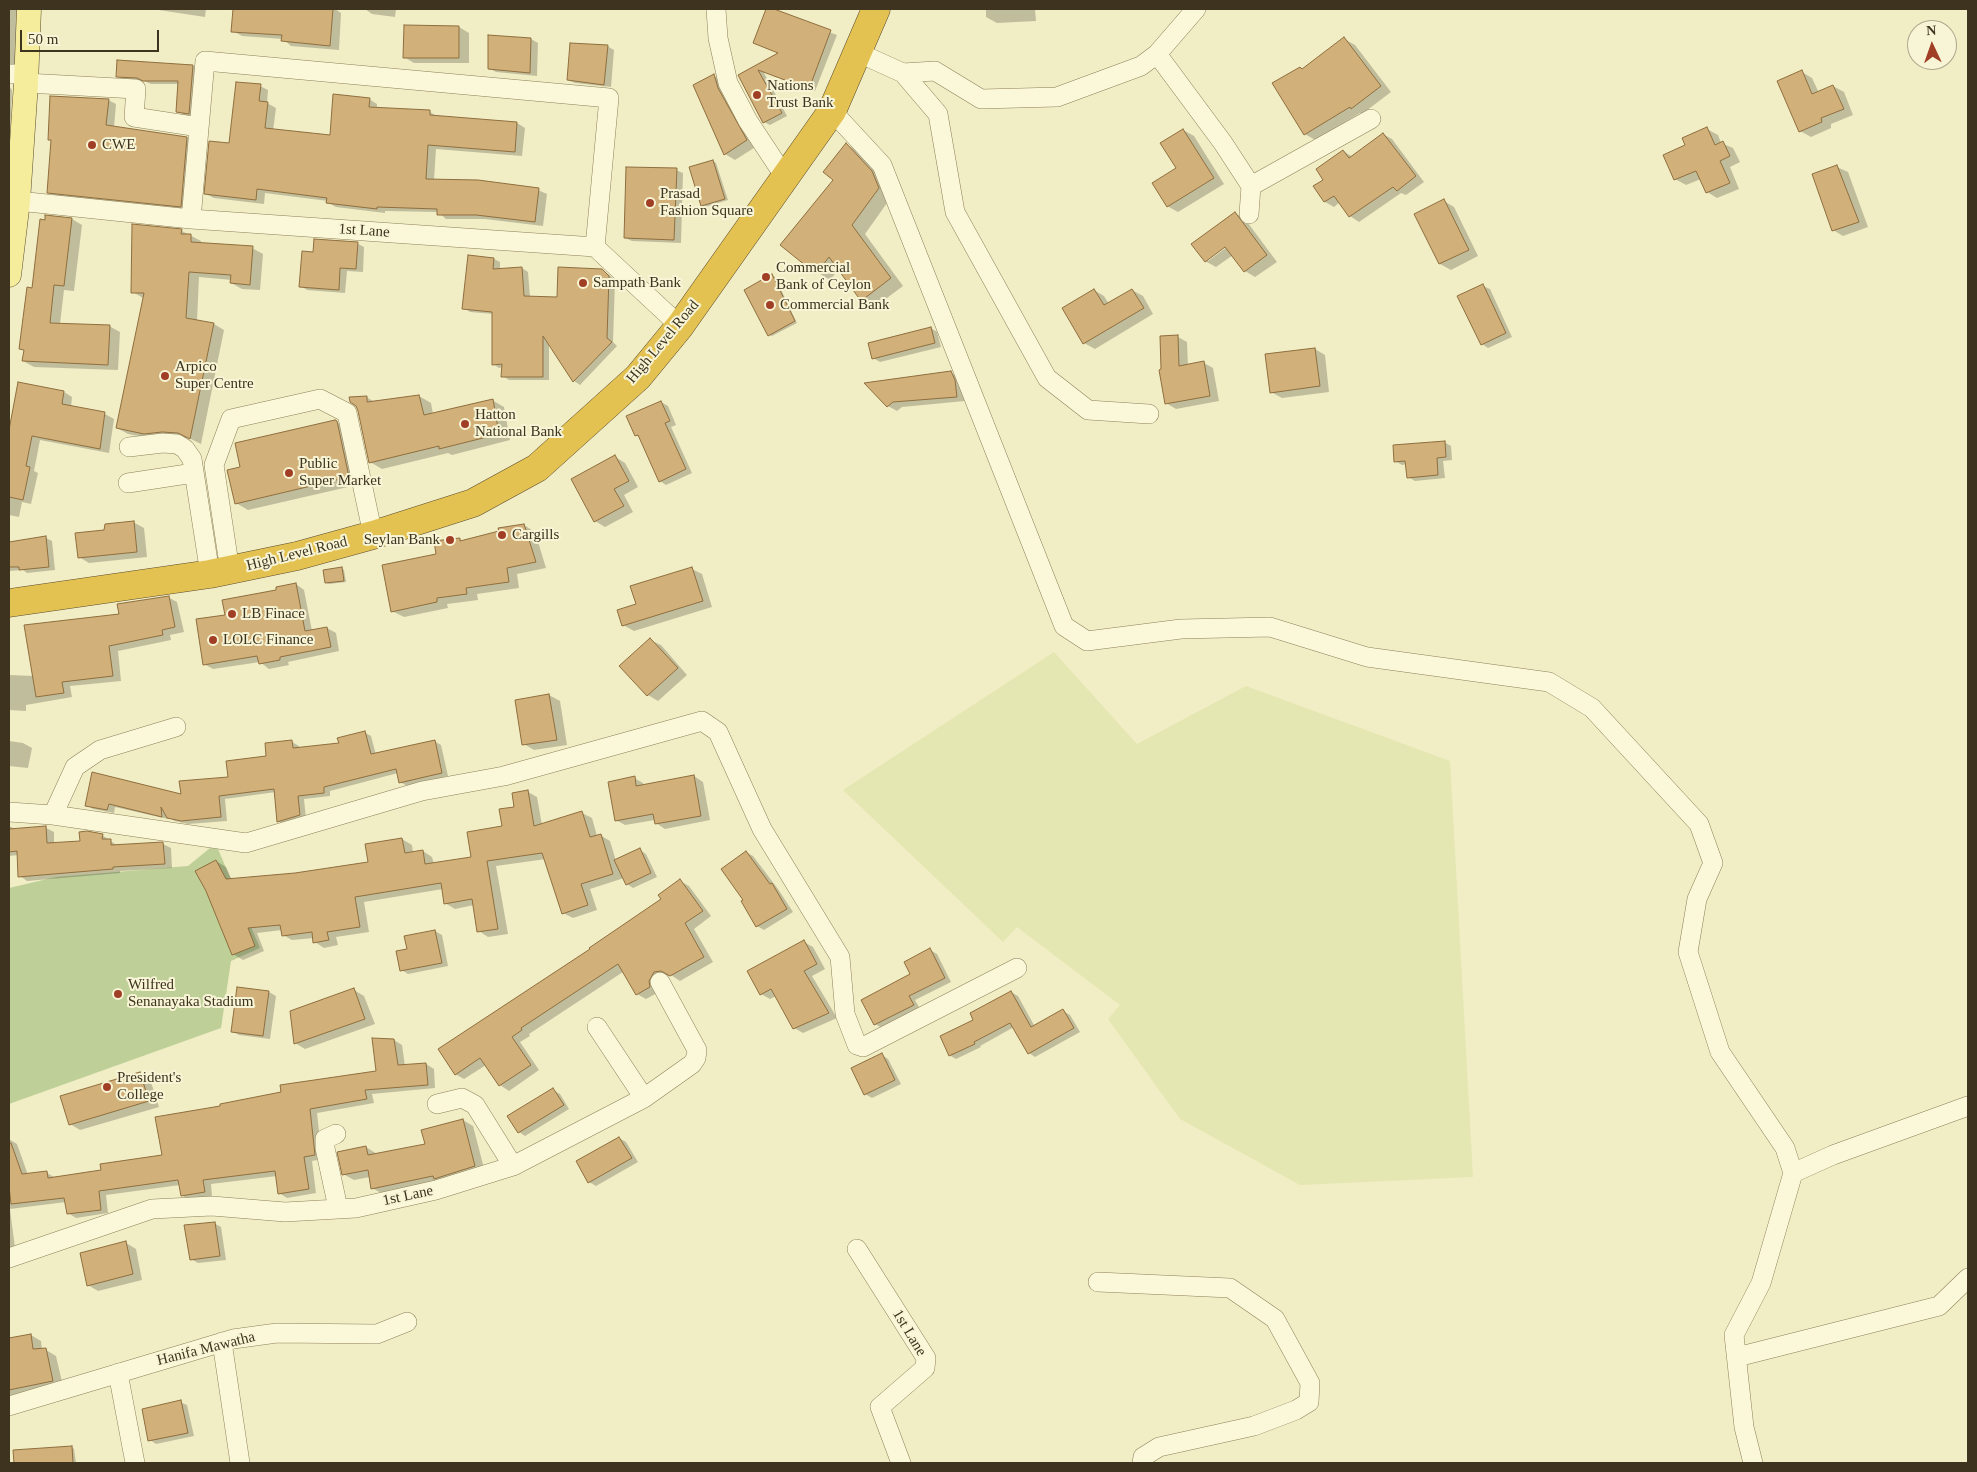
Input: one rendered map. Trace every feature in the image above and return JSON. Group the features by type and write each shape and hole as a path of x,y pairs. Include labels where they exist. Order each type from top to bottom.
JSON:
{"highway":[{"name":"High Level Road","path":"9,602 220,572 298,556 373,535 473,503 537,468 638,377 680,326 832,110 859,53 876,9"}],"main road":[{"path":"9,274 18,201 15,172 20,77 29,9"}],"street":[{"path":"716,9 718,38 728,83 748,121 785,177"},
{"path":"903,73 936,70 981,99 1057,97 1141,66 1157,54 1196,9"},
{"path":"859,53 903,73 938,114 955,212 1047,378 1088,410 1149,414"},
{"path":"1157,54 1223,143 1252,186 1249,214"},
{"path":"191,219 205,61 608,98 595,247 680,326"},
{"path":"20,77 136,89 134,117 199,127"},
{"path":"832,110 882,165 1064,626 1087,641 1181,629 1270,627 1368,657 1549,682 1592,708 1699,824 1713,863 1697,899 1688,952 1720,1052 1785,1148 1793,1173 1761,1283 1734,1335 1744,1427 1753,1463"},
{"path":"1252,186 1371,119"},
{"name":"1st Lane","path":"18,201 191,219 595,247"},
{"path":"220,572 214,465 231,419 320,400 347,413 373,535"},
{"path":"129,447 163,443 177,444 185,449 192,459 220,572"},
{"path":"128,483 194,473"},
{"path":"9,812 52,815 246,843 422,791 504,776 702,721 718,732 762,829 840,957 845,1014 857,1045 863,1047 1016,968"},
{"path":"52,815 75,768 94,754 100,750 176,727"},
{"name":"1st Lane","path":"9,1258 152,1209 212,1206 285,1212 356,1208 436,1190 513,1166 644,1098 692,1064 696,1058 697,1050 660,982"},
{"path":"597,1027 644,1098"},
{"path":"437,1104 462,1098 475,1105 513,1166"},
{"path":"1793,1173 1833,1155 1968,1106"},
{"path":"336,1134 325,1139 325,1148 338,1208"},
{"name":"1st Lane","path":"857,1249 926,1358 925,1368 880,1407 901,1463"},
{"path":"1737,1357 1939,1306 1968,1278"},
{"path":"1098,1282 1230,1288 1275,1319 1310,1383 1309,1402 1296,1410 1254,1426 1159,1447 1143,1457 1142,1463"},
{"name":"Hanifa Mawatha","path":"9,1406 222,1342 277,1333 377,1334 408,1322"},
{"path":"222,1342 240,1463"},
{"path":"118,1373 135,1463"}],"green space":[{"path":"1054,652 1137,744 1246,686 1450,761 1473,1177 1300,1185 1180,1119 1108,1019 1120,1005 1017,927 1003,942 843,790"},
{"name":"Wilfred Senanayaka Stadium","path":"210,848 218,849 260,948 231,961 221,1028 9,1104 9,888 56,877 188,866"}],"building":[{"path":"233,9 333,9 330,46 281,41 282,35 231,32"},
{"path":"766,9 774,9 831,30 809,89 758,70 782,113 763,123 738,75 778,53 753,43"},
{"path":"404,25 459,26 459,58 403,58"},
{"path":"488,35 531,38 530,73 488,69"},
{"path":"1344,37 1381,86 1351,109 1350,107 1304,135 1272,83 1300,67 1302,69"},
{"path":"570,43 608,45 604,85 567,80"},
{"path":"117,60 193,65 189,114 176,112 178,81 143,81 137,78 116,77"},
{"path":"1802,70 1812,94 1833,85 1844,109 1821,118 1822,122 1799,132 1777,81"},
{"path":"714,74 718,88 747,140 724,155 693,85"},
{"path":"236,82 261,84 259,101 268,102 265,128 330,135 333,94 370,98 369,107 430,110 430,115 517,122 515,152 428,145 426,179 478,180 539,188 535,222 476,215 437,215 437,209 377,207 377,209 326,203 327,198 257,189 256,200 204,194 209,141 229,143"},
{"path":"50,96 109,99 106,125 187,137 181,207 47,193 51,140 48,140"},
{"path":"1707,127 1715,145 1723,141 1730,156 1720,161 1730,183 1706,193 1696,171 1674,180 1663,155 1685,145 1682,138"},
{"path":"1183,129 1214,178 1167,207 1152,183 1176,168 1160,143"},
{"path":"1383,133 1416,176 1397,191 1393,187 1349,217 1334,196 1324,202 1313,186 1323,180 1316,169 1343,150 1349,158"},
{"path":"846,143 872,171 879,188 852,225 891,278 861,301 829,257 816,274 780,245 833,180 823,172"},
{"path":"713,160 725,199 701,206 689,167"},
{"path":"1837,165 1859,222 1832,231 1812,174"},
{"name":"Prasad Fashion Square","path":"626,167 677,168 674,240 624,238"},
{"path":"1444,199 1469,250 1439,264 1414,214"},
{"path":"1235,212 1267,255 1244,272 1225,247 1205,262 1191,244"},
{"path":"45,215 72,218 64,286 54,285 50,323 110,325 108,365 22,361 24,350 19,349 27,287 32,288 40,219 45,220"},
{"path":"132,224 182,229 181,234 191,234 191,242 253,246 250,285 230,283 231,275 189,272 186,318 214,323 190,439 178,433 144,434 116,428 144,293 131,293"},
{"path":"314,239 358,242 356,269 340,268 339,290 299,287 302,251 313,252"},
{"path":"468,255 494,258 493,269 522,267 524,296 557,297 558,267 602,269 609,276 607,338 612,342 573,382 543,336 543,377 501,377 502,364 492,365 492,312 462,309"},
{"name":"Commercial Bank","path":"772,274 795,321 768,336 744,290"},
{"path":"1483,284 1506,333 1481,345 1457,296"},
{"path":"1094,289 1104,305 1132,289 1144,308 1083,344 1062,308"},
{"path":"931,327 935,343 872,359 868,343"},
{"path":"1178,335 1179,366 1204,361 1210,396 1165,404 1159,370 1161,369 1160,336"},
{"path":"1315,348 1320,386 1270,393 1265,354"},
{"path":"951,371 955,380 957,397 893,402 887,407 864,383"},
{"path":"18,382 64,391 62,404 105,412 100,449 32,436 26,466 30,467 23,500 9,497 9,430"},
{"path":"419,395 424,415 493,399 499,434 439,449 439,446 369,463 358,411 356,406 350,402 349,397 367,396 367,402"},
{"path":"661,401 670,421 665,423 686,469 659,482 638,435 635,436 626,416"},
{"name":"Public Super Market","path":"337,421 349,477 235,504 227,470 240,467 235,443"},
{"path":"1445,441 1446,457 1437,458 1438,475 1407,478 1405,461 1394,462 1393,445"},
{"path":"615,455 629,481 614,489 624,506 594,522 571,479"},
{"path":"134,521 137,552 78,558 75,533 104,530 105,524"},
{"path":"524,524 536,562 507,568 509,582 466,588 467,594 437,598 437,602 391,612 382,565 436,554 434,541 460,538 460,541 499,531 498,528"},
{"path":"46,536 49,567 19,570 19,567 9,567 9,542"},
{"path":"342,567 344,581 325,583 323,570"},
{"path":"692,567 703,601 622,626 617,610 636,604 630,586"},
{"path":"296,583 305,631 327,627 331,647 280,657 280,660 259,664 257,656 203,665 196,619 225,615 222,600 276,590 276,587"},
{"path":"169,596 175,627 162,630 163,635 109,646 113,676 62,682 64,693 36,697 24,625 119,614 117,604"},
{"path":"650,638 678,668 647,696 619,666"},
{"path":"549,694 557,740 522,745 515,700"},
{"path":"365,731 371,754 435,740 442,773 399,783 396,769 324,787 324,793 298,796 300,815 277,822 274,789 219,796 221,817 181,821 167,818 161,807 162,817 109,804 107,810 85,806 92,772 181,794 179,781 228,777 226,761 266,756 265,743 292,740 293,748 339,743 337,738"},
{"path":"694,775 701,816 655,824 653,814 615,821 608,782 635,776 636,786"},
{"path":"528,790 534,826 582,811 590,837 601,834 613,874 581,884 588,905 562,914 542,853 487,861 498,929 477,932 472,899 444,904 441,883 355,897 360,927 327,932 329,940 313,943 312,932 282,936 280,925 248,928 255,946 232,955 206,891 195,871 216,860 226,879 295,873 368,862 365,844 402,838 405,853 423,850 425,864 471,857 467,832 502,826 499,809 514,807 512,793"},
{"path":"46,826 47,843 80,841 79,832 87,831 103,834 102,839 111,839 111,845 163,842 165,864 113,867 113,869 18,877 17,851 9,852 9,829"},
{"path":"640,848 651,873 626,885 614,860"},
{"path":"746,851 770,884 772,883 787,909 756,927 741,901 743,900 721,869"},
{"path":"680,879 703,911 685,923 704,957 670,976 661,971 654,972 649,981 650,987 636,995 618,964 521,1028 522,1030 512,1037 531,1065 499,1086 480,1058 455,1075 438,1049 590,949 661,899 658,895"},
{"path":"435,930 442,963 400,971 396,951 407,949 404,936"},
{"path":"804,940 817,964 804,971 829,1013 793,1029 771,989 760,995 747,971"},
{"path":"930,948 945,978 909,996 914,1005 874,1025 861,1000 910,974 904,962"},
{"path":"237,987 269,991 263,1036 231,1032"},
{"path":"354,988 365,1019 294,1044 290,1011"},
{"path":"1011,991 1031,1027 1063,1009 1074,1028 1028,1054 1010,1023 974,1042 975,1044 949,1056 940,1036 973,1020 970,1013"},
{"path":"372,1038 394,1039 398,1065 426,1063 428,1085 365,1090 367,1099 310,1109 315,1155 304,1157 309,1189 278,1194 275,1171 203,1180 205,1192 181,1196 178,1180 99,1191 101,1210 67,1214 64,1198 11,1204 9,1143 11,1143 22,1174 47,1171 48,1178 101,1170 100,1164 162,1155 155,1117 220,1106 220,1104 281,1092 280,1085 376,1071"},
{"path":"882,1053 895,1080 864,1095 851,1068"},
{"path":"140,1072 149,1101 69,1125 60,1096"},
{"path":"553,1088 564,1105 518,1133 507,1116"},
{"path":"463,1119 475,1166 434,1179 433,1176 371,1189 368,1170 342,1175 337,1152 366,1146 368,1155 425,1144 421,1130"},
{"path":"619,1137 632,1158 588,1183 576,1161"},
{"path":"215,1222 220,1256 190,1260 184,1225"},
{"path":"126,1241 133,1274 87,1286 80,1253"},
{"path":"31,1334 33,1349 46,1348 53,1381 9,1390 9,1338"},
{"path":"181,1400 188,1433 148,1441 142,1409"},
{"path":"72,1446 73,1463 14,1463 13,1450"}],"place":[{"name":"Nations Trust Bank","path":"757,95"},
{"name":"CWE","path":"92,145"},
{"name":"Prasad Fashion Square","path":"650,203"},
{"name":"Commercial Bank of Ceylon","path":"766,277"},
{"name":"Sampath Bank","path":"583,283"},
{"name":"Commercial Bank","path":"770,305"},
{"name":"Arpico Super Centre","path":"165,376"},
{"name":"Hatton National Bank","path":"465,424"},
{"name":"Public Super Market","path":"289,473"},
{"name":"Cargills","path":"502,535"},
{"name":"Seylan Bank","path":"450,540"},
{"name":"LB Finace","path":"232,614"},
{"name":"LOLC Finance","path":"213,640"},
{"name":"Wilfred Senanayaka Stadium","path":"118,994"},
{"name":"President's College","path":"107,1087"}]}
